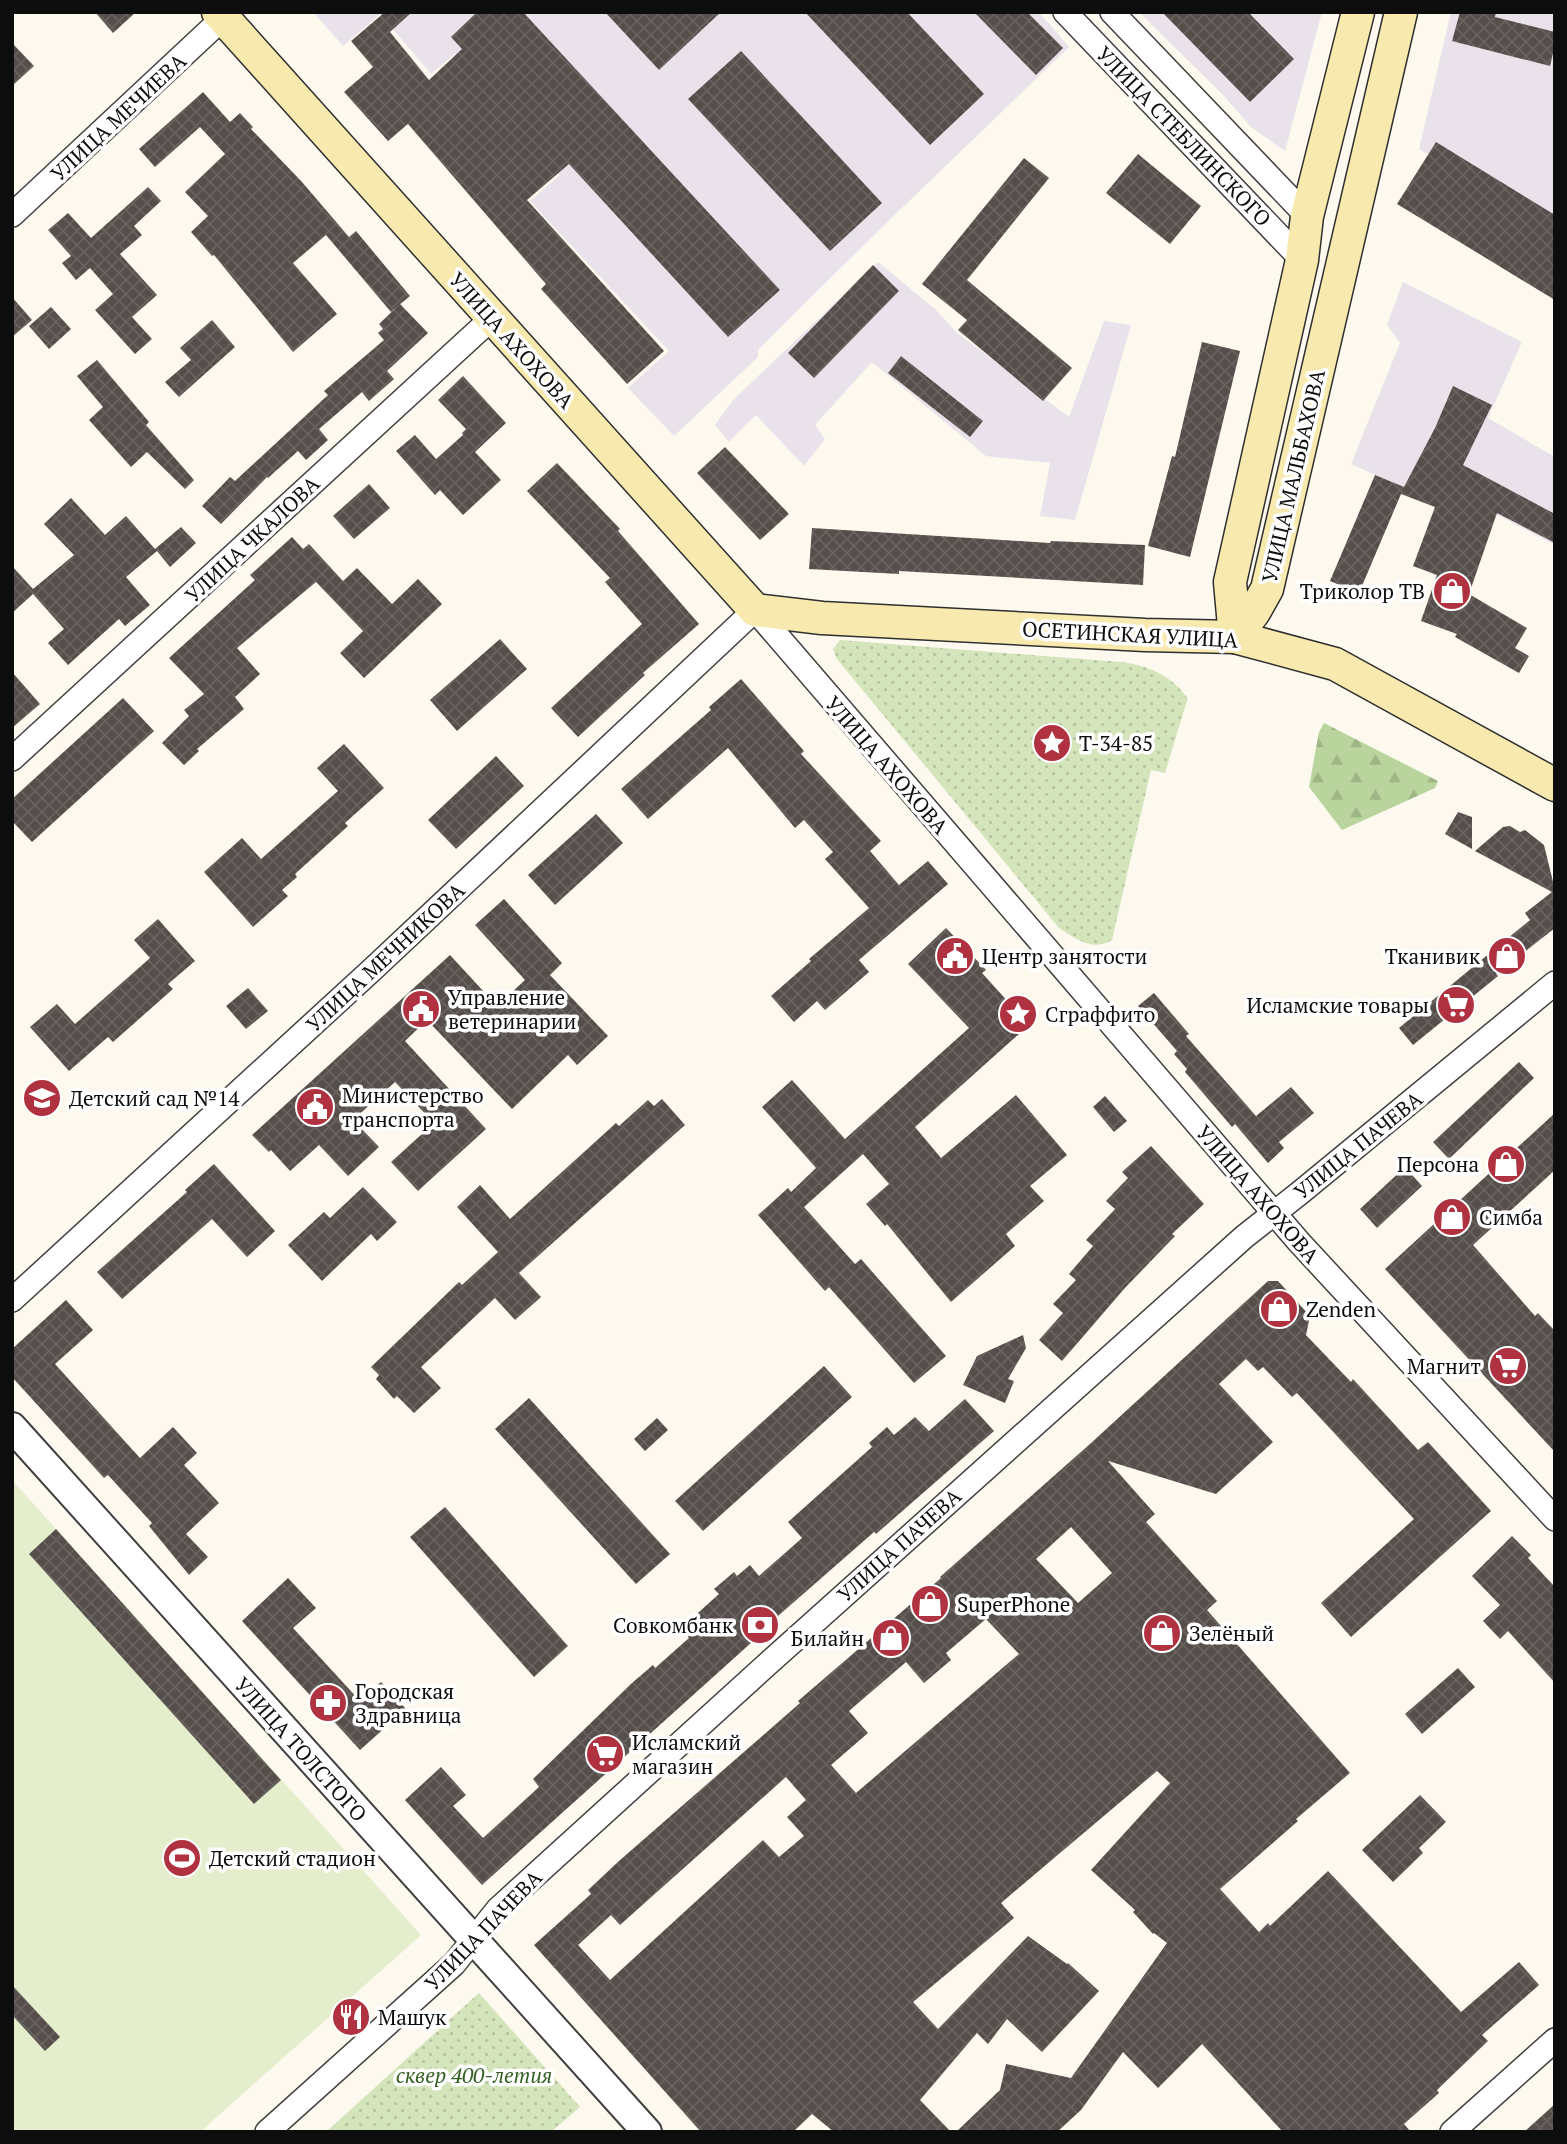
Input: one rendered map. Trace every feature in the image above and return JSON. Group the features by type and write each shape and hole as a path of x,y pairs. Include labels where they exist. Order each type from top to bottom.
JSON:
{"main road":[{"name":"УЛИЦА МАЛЬБАХОВА","path":"1235,637 1230,582 1302,260 1307,216 1358,12"},
{"name":"УЛИЦА МАЛЬБАХОВА","path":"1235,637 1267,589 1401,12"},
{"name":"УЛИЦА АХОХОВА","path":"220,15 755,610"},
{"name":"ОСЕТИНСКАЯ УЛИЦА","path":"755,610 822,618 1145,635 1235,637 1335,664 1555,785"}],"street":[{"name":"УЛИЦА СТЕБЛИНСКОГО","path":"1065,12 1302,260"},
{"name":"УЛИЦА СТЕБЛИНСКОГО","path":"1112,12 1307,216"},
{"name":"УЛИЦА МЕЧИЕВА","path":"12,215 220,15"},
{"name":"УЛИЦА ЧКАЛОВА","path":"12,759 491,319"},
{"name":"УЛИЦА АХОХОВА","path":"755,610 1274,1213 1555,1519"},
{"name":"УЛИЦА МЕЧНИКОВА","path":"12,1300 374,968 755,610"},
{"name":"УЛИЦА ПАЧЕВА","path":"267,2132 454,1964 498,1909 1244,1237 1555,983"},
{"name":"УЛИЦА ТОЛСТОГО","path":"12,1427 647,2132"},
{"path":"1452,2132 1555,2040"}],"shaded area":[{"path":"313,12 1039,12 1069,47 875,234 758,350 758,357 674,436 628,388 669,351 530,201 560,175 456,53 431,74 380,14 343,46"},
{"path":"1139,12 1322,12 1285,151 1251,127 1224,96"},
{"path":"1451,12 1555,12 1555,229 1419,149"},
{"path":"878,262 935,309 956,332 1069,417 1104,321 1131,325 1075,520 1040,516 1050,463 986,456 872,362 815,425 825,439 804,466 756,415 729,442 715,425 733,400"},
{"path":"1403,282 1522,342 1488,418 1555,457 1555,545 1472,502 1412,492 1351,464 1400,343 1387,325"}],"green space":[{"path":"840,640 1121,662 1159,673 1182,691 1188,699 1165,773 1151,770 1112,940 1098,945 1091,944 1078,940 1059,928 837,659 833,649"},
{"path":"1324,723 1438,781 1435,788 1342,830 1309,787 1319,732"},
{"name":"Детский стадион","path":"12,1480 421,1935 200,2132 12,2132"},
{"name":"сквер 400-летия","path":"479,1993 580,2107 551,2132 326,2132"}],"building":[{"path":"95,12 136,12 113,33"},
{"path":"385,12 412,12 390,32 429,80 462,49 451,37 477,12 523,12 780,290 728,337 569,164 527,200 664,351 627,384 541,289 546,284 408,124 388,141 344,92 373,67 351,41"},
{"path":"605,12 721,12 659,70"},
{"path":"805,12 907,12 984,94 930,145"},
{"path":"974,12 1027,12 1063,48 1036,75"},
{"path":"1162,12 1248,12 1294,59 1250,102"},
{"path":"1460,12 1496,12 1495,17 1555,32 1550,66 1452,41"},
{"path":"12,43 34,66 12,86"},
{"path":"741,51 882,203 830,251 688,99"},
{"path":"203,92 230,122 240,113 253,127 251,129 302,182 349,237 356,231 410,296 391,312 326,235 293,263 337,314 293,352 214,255 212,256 191,232 208,216 185,192 225,154 200,127 155,167 139,149"},
{"path":"1436,142 1555,215 1555,300 1397,204"},
{"path":"1138,154 1201,206 1170,244 1106,193"},
{"path":"1024,158 1049,178 967,280 1072,368 1043,401 958,330 967,320 922,284"},
{"path":"148,187 161,201 134,226 142,235 120,254 157,295 132,317 152,339 135,354 95,310 113,294 90,268 76,280 62,263 71,256 48,230 68,213 91,238"},
{"path":"873,265 899,291 814,378 788,353"},
{"path":"12,297 32,320 12,337"},
{"path":"400,304 428,333 387,371 394,379 369,401 362,392 319,429 328,440 306,460 298,451 267,477 221,524 202,506 230,477 235,481 328,395 324,391 384,340 378,333 383,329 379,324"},
{"path":"51,307 71,329 49,349 29,326"},
{"path":"212,320 235,347 179,397 165,382 191,360 180,348"},
{"path":"1202,342 1240,351 1190,557 1148,546 1172,456 1175,457"},
{"path":"901,356 983,421 970,437 888,373"},
{"path":"97,360 149,422 146,425 194,480 185,489 147,452 131,467 89,420 103,407 77,376"},
{"path":"463,376 506,423 475,452 501,480 463,515 440,490 435,495 396,451 415,435 436,459 463,435 466,429 438,400"},
{"path":"1453,386 1492,405 1463,465 1555,514 1555,543 1497,513 1469,594 1527,628 1515,648 1529,656 1519,673 1455,637 1457,634 1421,621 1437,575 1413,566 1435,507 1401,494 1359,593 1330,581 1375,475 1404,487 1435,428"},
{"path":"725,447 789,514 760,540 697,473"},
{"path":"557,463 620,529 618,531 699,624 643,673 645,675 578,737 551,708 642,624 605,582 610,578 527,491"},
{"path":"369,484 390,508 354,539 333,516"},
{"path":"71,498 105,535 126,516 155,549 181,527 196,543 170,567 157,551 126,577 150,605 125,626 119,619 68,665 48,643 64,629 33,594 12,613 12,566 33,589 74,555 44,524"},
{"path":"812,528 1050,543 1145,545 1143,585 899,571 899,574 809,569"},
{"path":"292,537 303,549 309,544 343,581 357,568 392,604 418,579 442,604 364,678 340,653 363,631 316,582 237,648 260,674 235,697 244,709 197,749 199,751 184,765 162,743 189,716 184,710 204,694 169,658 255,580 250,575"},
{"path":"500,639 527,669 457,731 430,700"},
{"path":"12,672 40,704 12,728"},
{"path":"741,679 804,751 801,754 881,841 870,851 899,885 928,861 948,884 859,960 869,972 825,1010 817,1001 794,1022 771,996 811,961 809,959 869,908 825,859 833,852 804,820 795,828 728,748 648,819 621,789 711,710 709,707"},
{"path":"123,698 154,731 32,842 12,821 12,799"},
{"path":"344,744 384,788 345,823 348,826 295,874 297,877 282,890 288,896 253,927 204,872 242,838 261,859 338,791 317,768"},
{"path":"496,756 524,786 456,849 428,820"},
{"path":"1458,812 1472,817 1472,849 1445,834"},
{"path":"596,814 623,843 555,905 528,875"},
{"path":"1510,826 1520,832 1525,830 1544,845 1555,890 1555,928 1413,1045 1399,1028 1530,920 1525,913 1552,892 1475,851 1503,827"},
{"path":"504,899 562,963 550,975 608,1036 577,1065 568,1055 512,1109 427,1020 405,1041 486,1129 418,1191 391,1162 434,1123 395,1082 353,1120 379,1147 348,1176 319,1145 290,1171 271,1150 269,1152 252,1135 450,955 497,1006 525,980 475,925"},
{"path":"158,919 195,961 168,984 173,989 113,1042 108,1037 69,1071 30,1027 57,1004 75,1024 150,958 134,940"},
{"path":"946,928 986,970 982,973 1029,1025 915,1127 941,1158 1016,1095 1067,1155 1030,1186 1044,1201 1006,1234 1015,1246 951,1302 887,1224 885,1226 866,1204 889,1184 863,1154 804,1207 855,1264 861,1259 946,1356 914,1383 829,1287 825,1291 758,1215 788,1188 791,1192 816,1168 762,1107 792,1080 845,1139 969,1028 908,964"},
{"path":"248,988 268,1011 246,1029 226,1006"},
{"path":"1154,993 1189,1034 1186,1036 1256,1116 1291,1087 1314,1113 1279,1142 1284,1148 1268,1163 1235,1124 1232,1127 1185,1072 1187,1069 1174,1054 1177,1051 1138,1006"},
{"path":"1519,1062 1534,1078 1449,1159 1433,1142"},
{"path":"1105,1096 1127,1121 1114,1132 1093,1107"},
{"path":"662,1099 685,1125 519,1273 541,1297 515,1320 495,1298 421,1367 441,1388 414,1413 397,1396 394,1399 376,1379 379,1375 371,1367 459,1282 462,1285 498,1252 457,1207 480,1185 510,1219 616,1123 619,1126 648,1100 654,1106"},
{"path":"1555,1113 1555,1170 1473,1245 1535,1316 1538,1313 1555,1331 1555,1452 1385,1269"},
{"path":"1151,1146 1204,1204 1172,1234 1175,1236 1124,1289 1062,1361 1039,1340 1063,1313 1053,1304 1076,1280 1069,1274 1093,1246 1086,1240 1115,1209 1106,1201 1128,1178 1122,1172"},
{"path":"214,1164 275,1231 247,1257 212,1219 122,1299 97,1272 187,1192 185,1190"},
{"path":"1405,1167 1422,1186 1377,1228 1360,1209"},
{"path":"363,1187 397,1222 377,1241 371,1234 322,1281 288,1245 324,1212 330,1218"},
{"path":"1268,1281 1278,1281 1310,1316 1306,1335 1351,1382 1353,1379 1418,1450 1428,1442 1491,1511 1351,1637 1321,1603 1414,1519 1297,1393 1292,1397 1263,1367 1258,1371 1246,1359 1219,1384 1273,1442 1216,1494 1108,1461 1155,1514 1146,1522 1217,1601 1207,1610 1350,1773 1220,1889 1259,1932 1268,1923 1270,1926 1328,1871 1461,2012 1519,1962 1539,1985 1482,2035 1488,2041 1437,2090 1439,2093 1404,2124 1411,2132 1283,2132 1202,2044 1158,2088 1123,2052 1081,2110 1057,2132 956,2132 1000,2090 1006,2064 1071,2078 1167,1943 1153,1934 1133,1912 1135,1910 1091,1870 1170,1783 1157,1771 1001,1903 1014,1918 913,2002 938,2029 1028,1936 1068,1963 1099,1991 1042,2052 1007,2019 988,2044 977,2033 920,2100 951,2132 834,2132 812,2114 793,2132 701,2132 534,1945 591,1894 588,1890 619,1861 1091,1443","holes":["1071,1527 1112,1573 1078,1603 1036,1559","986,1619 1019,1654 856,1793 831,1765 868,1733 849,1711 906,1662 924,1683 951,1660 946,1653","786,1777 806,1800 787,1817 804,1836 779,1857 763,1840 610,1980 578,1945 611,1915 620,1925"]},
{"path":"66,1300 93,1330 55,1364 140,1458 173,1427 197,1453 184,1465 219,1503 186,1534 208,1557 189,1575 149,1526 152,1523 108,1475 104,1478 12,1377 12,1349"},
{"path":"1023,1335 1026,1348 1008,1379 1014,1381 1005,1403 963,1385 977,1356"},
{"path":"824,1366 852,1397 703,1531 675,1501"},
{"path":"529,1398 670,1554 636,1584 495,1429"},
{"path":"965,1399 994,1431 770,1623 771,1625 482,1885 405,1800 441,1767 466,1795 453,1806 483,1838 539,1787 533,1779 632,1683 653,1665 655,1668 689,1638 681,1628 719,1594 714,1589 734,1572 737,1576 750,1565 759,1576 802,1538 788,1522 872,1447 869,1443 887,1427 894,1435 915,1417 929,1431"},
{"path":"657,1418 668,1430 645,1451 634,1439"},
{"path":"445,1507 568,1646 534,1677 410,1537"},
{"path":"56,1529 281,1780 254,1804 29,1554"},
{"path":"1512,1536 1531,1555 1528,1558 1555,1587 1555,1683 1508,1631 1500,1639 1483,1621 1500,1605 1472,1576"},
{"path":"288,1578 316,1608 293,1628 360,1701 381,1682 406,1709 360,1750 242,1621"},
{"path":"1458,1668 1475,1687 1422,1734 1405,1714"},
{"path":"1420,1795 1446,1822 1419,1848 1423,1853 1393,1882 1362,1850"},
{"path":"12,1985 60,2037 45,2051 12,2015"},
{"path":"1555,2104 1555,2132 1524,2132"}],"place":[{"name":"Триколор ТВ","path":"1452,591"},
{"name":"Т-34-85","path":"1052,743"},
{"name":"Центр занятости","path":"955,956"},
{"name":"Тканивик","path":"1507,956"},
{"name":"Исламские товары","path":"1456,1005"},
{"name":"Управление ветеринарии","path":"421,1009"},
{"name":"Сграффито","path":"1018,1014"},
{"name":"Детский сад №14","path":"42,1098"},
{"name":"Министерство транспорта","path":"315,1107"},
{"name":"Персона","path":"1506,1164"},
{"name":"Симба","path":"1452,1217"},
{"name":"Zenden","path":"1279,1309"},
{"name":"Магнит","path":"1508,1366"},
{"name":"SuperPhone","path":"930,1604"},
{"name":"Совкомбанк","path":"760,1625"},
{"name":"Зелёный","path":"1162,1633"},
{"name":"Билайн","path":"891,1638"},
{"name":"Городская Здравница","path":"328,1703"},
{"name":"Исламский магазин","path":"605,1754"},
{"name":"Детский стадион","path":"182,1858"},
{"name":"Машук","path":"351,2017"}]}
